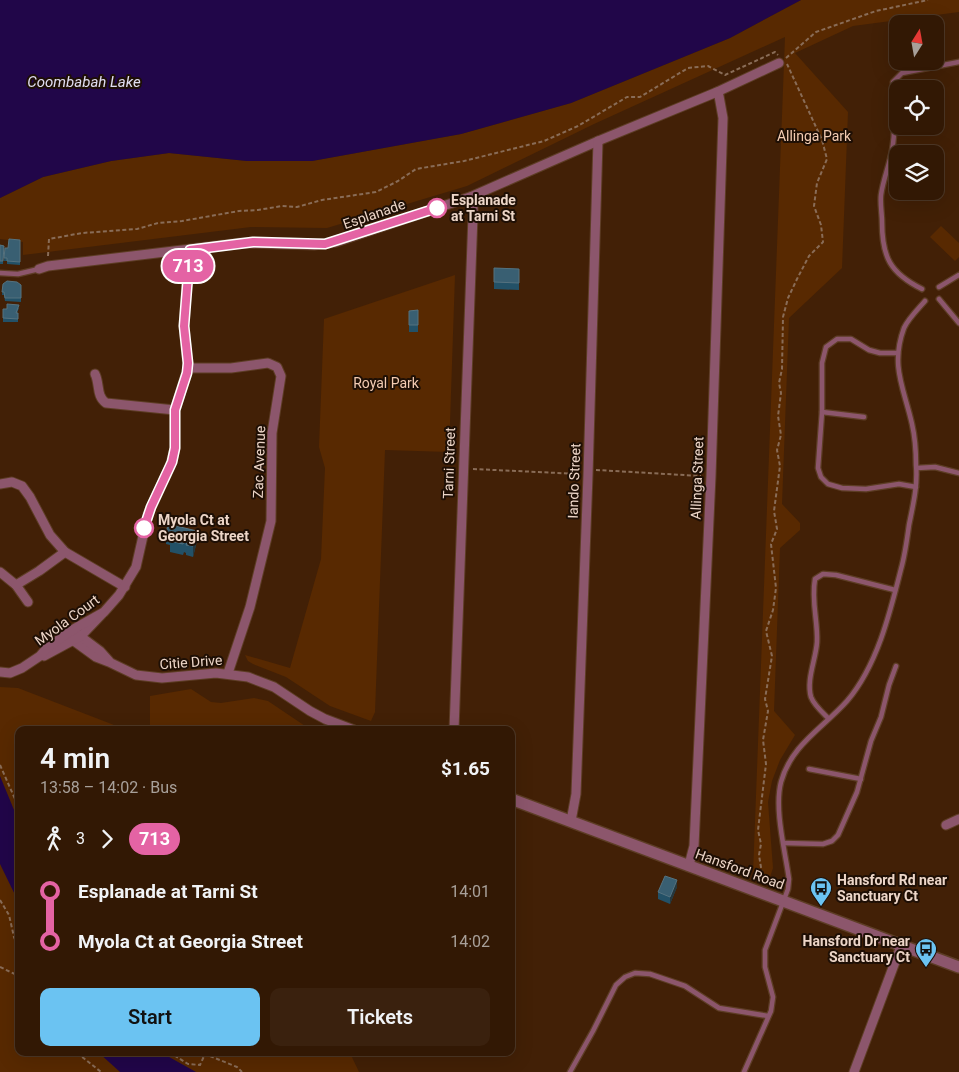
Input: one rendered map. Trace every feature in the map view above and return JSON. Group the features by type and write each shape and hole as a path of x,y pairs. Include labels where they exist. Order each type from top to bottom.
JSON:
{"street":[{"name":"Esplanade","path":"44,267 247,242 325,244 470,197 598,140 716,92 782,61"},
{"name":"Allinga Street","path":"689,866 694,846 711,476 722,118 719,96 716,92"},
{"name":"Iando Street","path":"570,821 576,794 598,140"},
{"name":"Tarni Street","path":"454,726 474,215 470,197"},
{"name":"Myola Court","path":"0,672 10,673 40,656 47,655 104,612 125,587 136,567 148,514 172,462 175,448 175,410 188,368 184,326 190,250"},
{"name":"Zac Avenue","path":"188,368 231,368 268,363 277,367 281,376 272,433 271,521 250,607 228,673"},
{"path":"95,374 99,394 103,402 175,410"},
{"path":"0,484 12,482 22,486 50,535 65,552 125,587"},
{"path":"16,585 65,552"},
{"path":"0,572 16,585 28,602"},
{"name":"Citie Drive","path":"74,635 100,651 110,662 136,675 154,678 228,673 248,677 266,683 310,712 343,726"},
{"name":"Hansford Road","path":"515,800 959,967"},
{"path":"946,825 959,819"},
{"path":"854,1072 901,946"}],"lane":[{"path":"922,289 900,275 891,265 886,256 882,238 881,195 892,151 894,129 893,82 902,73 959,62"},
{"path":"0,273 18,274 44,267"},
{"path":"939,287 959,275"},
{"path":"939,299 959,323"},
{"path":"744,1072 768,1016 773,997 765,967 765,950 788,889 789,879 778,799 787,764 798,748 846,701 866,675 878,646 902,568 916,486 917,468 912,424 902,391 898,367 898,353 905,326 925,301"},
{"path":"898,353 880,353 869,350 851,339 837,338 826,347 822,363 822,412 818,468 821,477 828,484 842,488 866,489 899,484 916,486"},
{"path":"822,412 864,417"},
{"path":"917,468 935,467 959,473"},
{"path":"828,718 810,696 817,643 813,591 815,580 823,574 836,575 895,590"},
{"path":"784,843 823,844 835,839 857,792 896,666"},
{"path":"809,769 861,779"},
{"path":"570,1072 616,985 625,977 635,972 650,974 685,986 696,995 719,1008 768,1016"}],"path":[{"path":"782,61 816,32 876,11 928,0"},
{"path":"44,267 48,239 82,233 137,229 158,222 182,221 240,211 282,206 297,207 322,200 376,192 416,169 464,161 544,141 578,126 627,97 640,96 688,68 708,66 725,75 774,52 782,61 822,140 827,159 817,183 814,206 821,225 823,242 809,256 788,298 783,317 782,368 779,383 782,393 778,416 781,435 777,450 780,466 774,511 777,529 771,544 776,588 773,610 766,631 772,656 765,699 768,711 763,740 766,764 758,830 762,844 759,855 763,880 788,889"},
{"path":"463,469 711,476"},
{"path":"0,765 15,799"},
{"path":"0,900 9,915 15,939"},
{"path":"0,967 15,974"},
{"path":"81,1056 102,1072"},
{"path":"175,1056 188,1064 200,1065 204,1056"},
{"path":"212,1056 237,1067 242,1072"}],"green space":[{"name":"Allinga Park","path":"801,0 959,0 959,12 936,15 889,15 889,21 853,26 795,53 848,112 842,268 789,318 782,504 800,523 800,530 780,548 774,711 795,735 780,760 772,781 768,802 773,868 769,880 753,874 785,37 594,124 467,186 327,228 251,227 23,255 23,242 0,239 0,198 43,177 111,161 169,153 247,161 312,161 461,134 571,103 730,38"},
{"path":"941,226 959,243 959,257 955,261 930,237"},
{"name":"Royal Park","path":"455,275 449,452 385,450 375,712 371,721 330,706 286,677 248,661 245,655 290,668 321,559 325,468 319,447 324,319"},
{"path":"0,687 18,688 117,726 15,726 15,1056 351,1056 359,1072 0,1072"},
{"path":"191,689 211,702 221,703 254,698 268,701 305,726 150,726 150,696"}],"water":[{"name":"Coombabah Lake","path":"0,0 801,0 730,38 571,103 461,134 312,161 247,161 169,153 111,161 43,177 0,198"},
{"path":"0,776 15,812 15,895 0,864"},
{"path":"102,1056 167,1056 196,1072 120,1072"}],"building":[{"path":"9,239 20,240 20,262 7,261 7,258 4,258 5,248 8,248"},
{"path":"0,245 4,246 3,261 0,261"},
{"path":"494,268 519,269 519,283 494,282"},
{"path":"7,281 17,282 21,285 21,298 5,298 4,292 2,292 3,284"},
{"path":"7,304 19,305 16,313 18,313 18,319 3,318 3,309 7,309"},
{"path":"418,310 418,325 409,325 409,311"},
{"path":"168,524 197,531 193,546 186,545 187,542 183,544 170,541 172,535 166,534"},
{"path":"665,876 677,880 670,897 658,892"}],"bus line":[{"name":"713","path":"144,528 151,507 168,474 175,448 175,410 187,373 188,363 184,340 184,326 190,250 253,242 325,244 437,208"}],"place":[{"name":"Esplanade at Tarni St","path":"437,208"},
{"name":"Myola Ct at Georgia Street","path":"144,528"},
{"name":"Hansford Rd near Sanctuary Ct","path":"821,907"},
{"name":"Hansford Dr near Sanctuary Ct","path":"926,968"}]}
